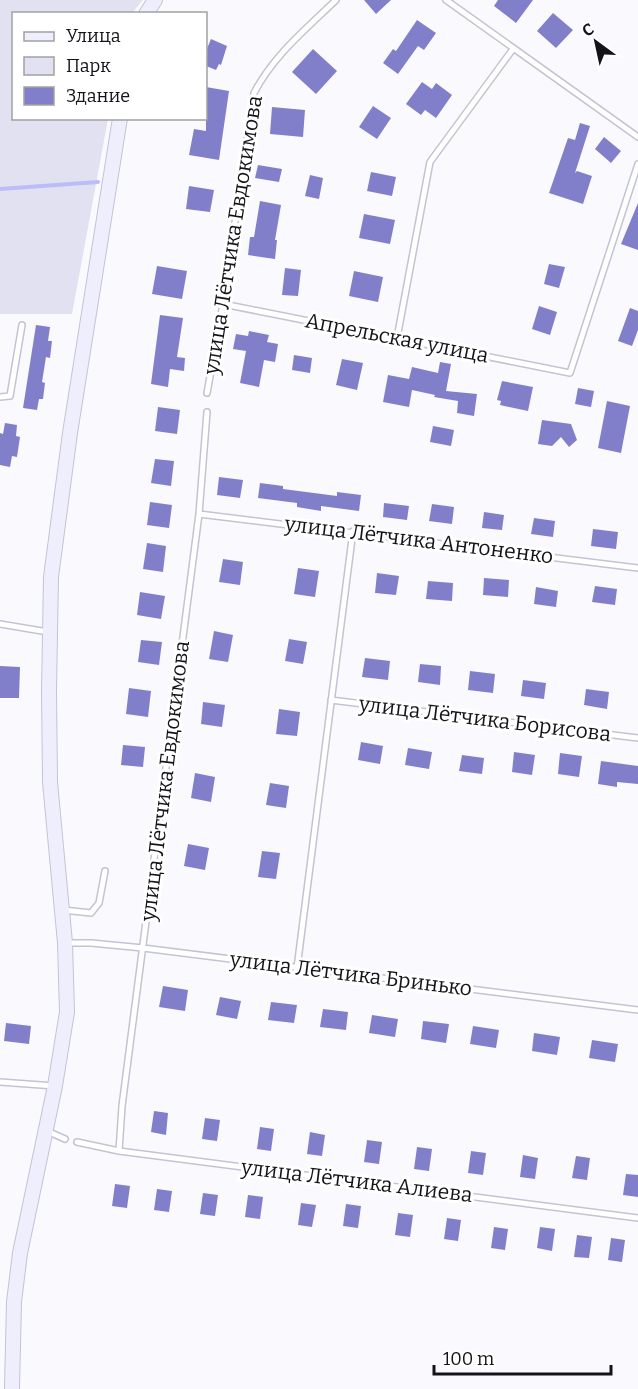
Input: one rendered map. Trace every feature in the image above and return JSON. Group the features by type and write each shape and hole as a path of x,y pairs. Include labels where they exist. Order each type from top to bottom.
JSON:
{"street":[{"path":"12,1389 14,1302 20,1252 55,1086 67,1012 65,943 50,782 51,577 58,511 120,120"}],"lane":[{"name":"улица Лётчика Евдокимова","path":"207,393 223,304 254,93 264,74 278,57 336,0"},
{"path":"446,0 638,137"},
{"path":"397,338 430,162 513,49"},
{"name":"Апрельская улица","path":"223,304 570,373 638,164"},
{"path":"0,397 10,396 22,325"},
{"name":"улица Лётчика Евдокимова","path":"119,1151 122,1106 199,513 207,412"},
{"name":"улица Лётчика Антоненко","path":"199,513 638,568"},
{"name":"улица Лётчика Борисова","path":"297,968 353,531"},
{"path":"0,624 50,632"},
{"name":"улица Лётчика Борисова","path":"331,700 638,738"},
{"path":"61,910 91,913 99,903 105,871"},
{"name":"улица Лётчика Бринько","path":"65,943 143,948 638,1010"},
{"path":"0,1082 55,1086"},
{"path":"45,1130 65,1139"},
{"name":"улица Лётчика Алиева","path":"77,1142 119,1151 638,1218"}],"green space":[{"path":"0,0 143,0 133,12 12,12 12,120 108,120 72,314 0,314"}],"building":[{"path":"364,0 391,0 376,14"},
{"path":"498,0 533,0 516,23 494,6"},
{"path":"553,13 573,30 556,48 537,31"},
{"path":"417,20 436,33 424,50 418,46 398,74 383,63 393,49 396,51"},
{"path":"211,39 227,46 221,65 219,64 216,70 207,66 207,49"},
{"path":"313,49 337,71 316,94 292,72"},
{"path":"422,82 432,89 436,83 452,95 436,118 425,110 421,115 406,104"},
{"path":"207,87 229,91 219,160 189,155 194,129 206,131"},
{"path":"373,106 391,118 377,139 359,127"},
{"path":"272,107 305,110 303,137 270,134"},
{"path":"580,123 590,126 575,173 577,171 592,176 583,204 549,193 568,138 575,140"},
{"path":"604,137 621,151 611,163 595,149"},
{"path":"258,165 282,169 279,182 255,178"},
{"path":"371,172 396,177 392,196 367,191"},
{"path":"310,175 323,178 319,199 305,196"},
{"path":"189,186 214,190 210,212 186,209"},
{"path":"260,201 281,205 275,240 277,240 275,259 248,255 250,237 254,237"},
{"path":"638,203 638,250 621,244"},
{"path":"364,214 395,220 390,244 359,238"},
{"path":"549,264 565,267 559,288 544,284"},
{"path":"157,266 187,271 182,299 152,294"},
{"path":"285,268 301,270 298,296 282,295"},
{"path":"354,271 383,277 378,302 349,296"},
{"path":"539,306 557,312 550,335 532,329"},
{"path":"630,308 638,311 638,330 632,346 618,341"},
{"path":"160,315 183,318 177,357 185,358 184,371 170,369 168,387 151,384"},
{"path":"36,325 50,327 48,341 52,341 50,358 46,357 42,382 45,383 43,399 39,399 37,410 23,408"},
{"path":"249,331 269,335 267,342 278,344 275,362 264,360 259,387 240,383 246,351 233,349 236,334 248,336"},
{"path":"294,355 312,358 310,373 292,370"},
{"path":"342,359 363,363 357,390 336,385"},
{"path":"440,362 451,364 446,391 477,394 474,416 457,413 458,401 412,390 409,407 383,402 388,375 409,379 412,367 438,373"},
{"path":"502,381 533,387 528,411 500,405 501,401 497,400"},
{"path":"578,388 594,391 591,407 575,404"},
{"path":"607,401 630,406 621,453 598,448"},
{"path":"158,407 180,410 177,434 155,431"},
{"path":"542,420 571,424 577,440 569,447 561,437 552,446 538,444"},
{"path":"5,423 17,425 16,436 20,437 17,457 12,456 10,467 0,465 0,433 3,434"},
{"path":"433,426 454,430 451,446 430,442"},
{"path":"155,459 174,461 171,486 151,483"},
{"path":"219,477 243,480 240,498 217,495"},
{"path":"260,483 283,486 283,489 337,496 337,492 361,495 359,511 321,506 321,511 297,507 297,503 258,498"},
{"path":"150,502 172,505 169,528 147,525"},
{"path":"384,503 409,506 407,520 383,517"},
{"path":"432,504 454,507 452,524 429,521"},
{"path":"484,512 504,515 502,530 482,528"},
{"path":"534,518 555,521 553,537 531,534"},
{"path":"593,529 618,532 616,549 591,546"},
{"path":"147,543 166,546 163,572 143,569"},
{"path":"223,559 243,562 240,585 219,582"},
{"path":"298,568 319,571 315,597 294,594"},
{"path":"377,573 399,576 396,595 375,593"},
{"path":"484,578 509,580 508,597 483,595"},
{"path":"428,581 453,583 452,601 426,599"},
{"path":"595,586 617,589 615,605 592,602"},
{"path":"536,587 558,591 556,607 534,604"},
{"path":"140,592 165,596 161,619 137,615"},
{"path":"214,631 233,635 228,662 209,659"},
{"path":"289,639 307,642 303,664 285,661"},
{"path":"141,640 162,642 159,665 138,662"},
{"path":"365,658 390,661 388,680 362,677"},
{"path":"420,664 441,666 440,685 418,682"},
{"path":"0,666 20,667 19,698 0,698"},
{"path":"470,671 495,674 493,693 468,690"},
{"path":"523,680 546,683 544,699 521,696"},
{"path":"129,688 151,691 148,717 126,714"},
{"path":"586,689 609,692 607,709 584,705"},
{"path":"203,702 225,705 222,727 201,724"},
{"path":"279,709 300,712 297,736 276,734"},
{"path":"361,742 383,746 380,764 358,760"},
{"path":"123,745 145,747 143,767 121,765"},
{"path":"408,748 432,752 429,769 405,765"},
{"path":"514,752 535,755 532,775 512,772"},
{"path":"560,753 582,756 579,777 558,774"},
{"path":"462,755 484,758 482,774 459,771"},
{"path":"601,761 638,766 638,784 617,782 617,787 598,784"},
{"path":"195,773 215,777 211,802 191,798"},
{"path":"270,783 289,786 286,808 266,805"},
{"path":"188,844 209,848 205,870 184,866"},
{"path":"262,851 280,853 276,879 258,877"},
{"path":"163,986 188,990 185,1011 159,1007"},
{"path":"220,997 241,1001 237,1019 216,1015"},
{"path":"271,1002 297,1005 294,1023 268,1020"},
{"path":"323,1009 348,1012 346,1030 320,1027"},
{"path":"372,1015 398,1019 395,1037 369,1033"},
{"path":"423,1021 449,1024 446,1043 421,1039"},
{"path":"6,1023 31,1026 29,1044 4,1041"},
{"path":"473,1026 499,1030 496,1048 470,1044"},
{"path":"534,1033 560,1037 557,1055 532,1051"},
{"path":"592,1040 618,1044 615,1062 589,1058"},
{"path":"154,1111 168,1113 166,1135 151,1132"},
{"path":"205,1118 220,1120 217,1141 202,1139"},
{"path":"260,1127 274,1129 271,1151 257,1149"},
{"path":"310,1132 325,1135 322,1156 307,1154"},
{"path":"367,1140 382,1142 379,1164 364,1162"},
{"path":"417,1147 432,1149 429,1171 414,1169"},
{"path":"471,1151 486,1153 483,1175 468,1173"},
{"path":"523,1155 538,1158 535,1179 520,1177"},
{"path":"576,1156 590,1158 587,1180 572,1178"},
{"path":"626,1174 638,1175 638,1197 623,1195"},
{"path":"115,1184 130,1186 127,1208 112,1206"},
{"path":"157,1189 172,1191 169,1212 154,1210"},
{"path":"203,1193 218,1195 215,1216 200,1214"},
{"path":"248,1195 263,1197 260,1219 245,1217"},
{"path":"301,1203 316,1205 312,1227 298,1225"},
{"path":"346,1204 361,1206 358,1228 343,1226"},
{"path":"398,1213 413,1215 410,1237 395,1235"},
{"path":"447,1218 461,1220 458,1241 444,1239"},
{"path":"494,1227 508,1229 505,1250 491,1248"},
{"path":"540,1227 555,1229 552,1251 537,1248"},
{"path":"577,1235 592,1237 589,1258 574,1257"},
{"path":"611,1238 625,1240 622,1262 608,1260"}],"waterway":[{"path":"0,189 98,182"}]}
